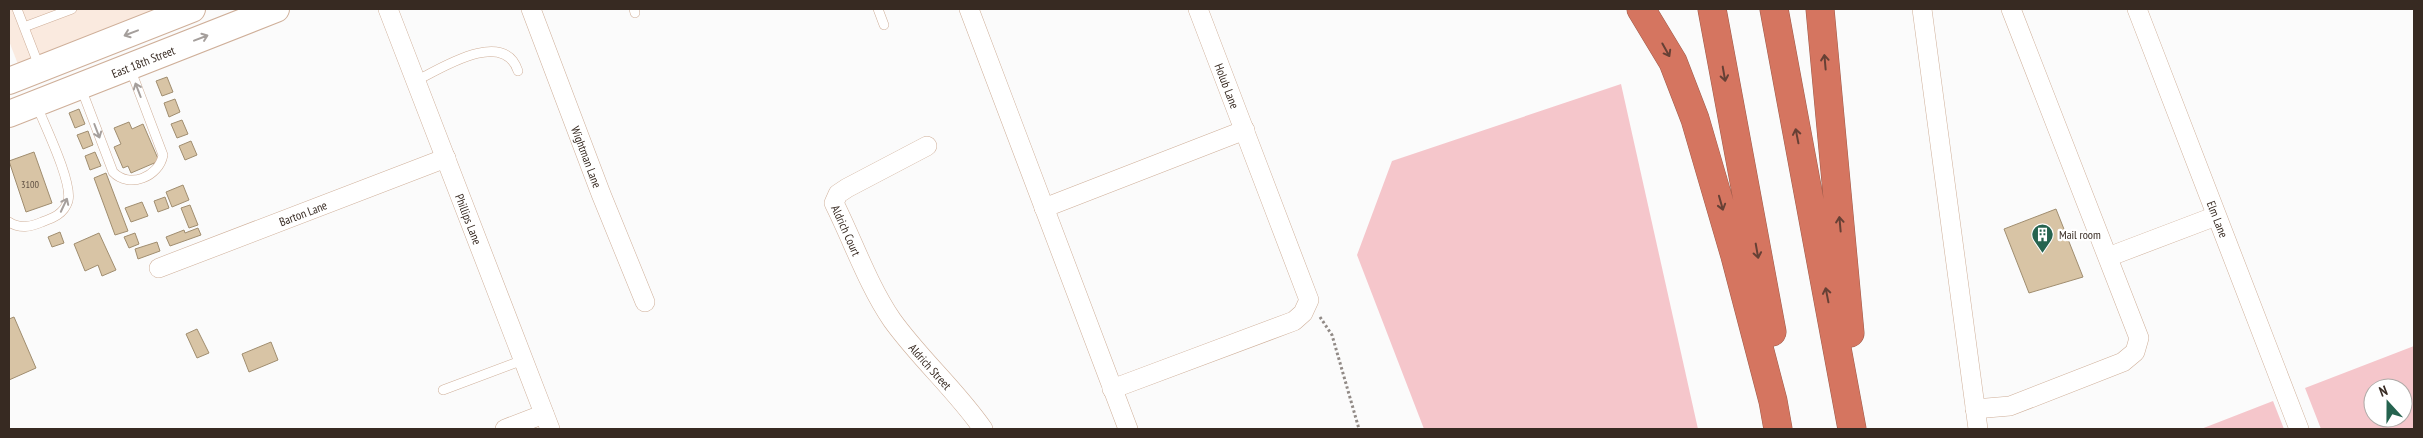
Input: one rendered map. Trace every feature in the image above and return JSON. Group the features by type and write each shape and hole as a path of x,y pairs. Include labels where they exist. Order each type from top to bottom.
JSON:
{"highway":[{"path":"1641,9 1673,62 1695,118 1738,264 1778,429"},
{"path":"1712,9 1790,429"},
{"path":"1774,9 1852,429"},
{"path":"1820,9 1858,429"}],"main road":[{"path":"9,81 192,9"},
{"name":"East 18th Street","path":"9,114 269,10"}],"street":[{"name":"Phillips Lane","path":"388,9 547,422"},
{"name":"Wightman Lane","path":"531,9 601,194 645,302"},
{"path":"969,9 1128,429"},
{"name":"Holub Lane","path":"1198,9 1309,300"},
{"path":"1922,9 1978,429"},
{"path":"1975,409 2010,406 2123,362 2135,352 2139,338 2011,9"},
{"name":"Elm Lane","path":"2137,9 2299,429"},
{"path":"1044,208 1245,130"},
{"name":"Aldrich Court","path":"881,302 834,203 838,194 847,188 927,146"},
{"name":"Barton Lane","path":"159,268 446,158"},
{"path":"2108,257 2216,216"},
{"path":"1112,389 1294,321 1303,313 1309,300"},
{"name":"Aldrich Street","path":"881,302 901,331 968,408 983,429"},
{"path":"505,429 547,422"}],"lane":[{"path":"17,9 40,69"},
{"path":"24,27 72,9"},
{"path":"878,9 884,25"},
{"path":"416,82 472,55 493,50 507,54 516,63 518,71"},
{"path":"80,86 113,172 118,178 130,182 153,173 161,165 163,155 129,67"},
{"path":"9,222 16,226 29,227 58,216 68,202 68,186 36,103"},
{"path":"443,390 523,360"}],"path":[{"path":"1309,300 1332,335 1359,429"}],"shaded area":[{"path":"9,9 165,9 19,67 9,41"},
{"path":"1621,84 1698,429 1424,429 1357,255 1392,161"},
{"path":"2414,346 2414,429 2321,429 2305,388"},
{"path":"2273,401 2284,429 2201,429"}],"building":[{"path":"167,77 173,92 162,96 156,81"},
{"path":"175,99 180,112 169,117 164,103"},
{"path":"79,109 85,124 75,128 69,113"},
{"path":"182,120 188,134 177,138 171,124"},
{"path":"129,122 132,129 143,124 159,161 131,173 128,166 123,168 114,147 121,144 114,128"},
{"path":"88,131 93,145 83,149 77,135"},
{"path":"191,141 197,155 185,160 179,146"},
{"path":"34,152 52,203 26,212 9,161"},
{"path":"95,152 101,166 90,170 85,156"},
{"path":"106,173 128,231 115,235 94,178"},
{"path":"183,185 189,200 172,207 166,192"},
{"path":"165,197 169,208 158,212 154,201"},
{"path":"142,202 148,216 131,222 125,208"},
{"path":"190,205 198,225 189,228 181,208"},
{"name":"Mail room","path":"2056,209 2083,277 2029,293 2004,229"},
{"path":"198,228 201,235 170,246 166,237 184,230 185,233"},
{"path":"60,232 64,243 52,247 48,237"},
{"path":"99,233 116,270 102,276 98,265 85,271 74,244"},
{"path":"135,233 139,244 129,248 124,237"},
{"path":"157,242 160,251 138,259 135,249"},
{"path":"14,317 36,368 9,380 9,319"},
{"path":"197,329 209,353 197,358 186,334"},
{"path":"271,342 278,360 249,372 242,354"}],"place":[{"name":"Mail room","path":"2043,253"}]}
